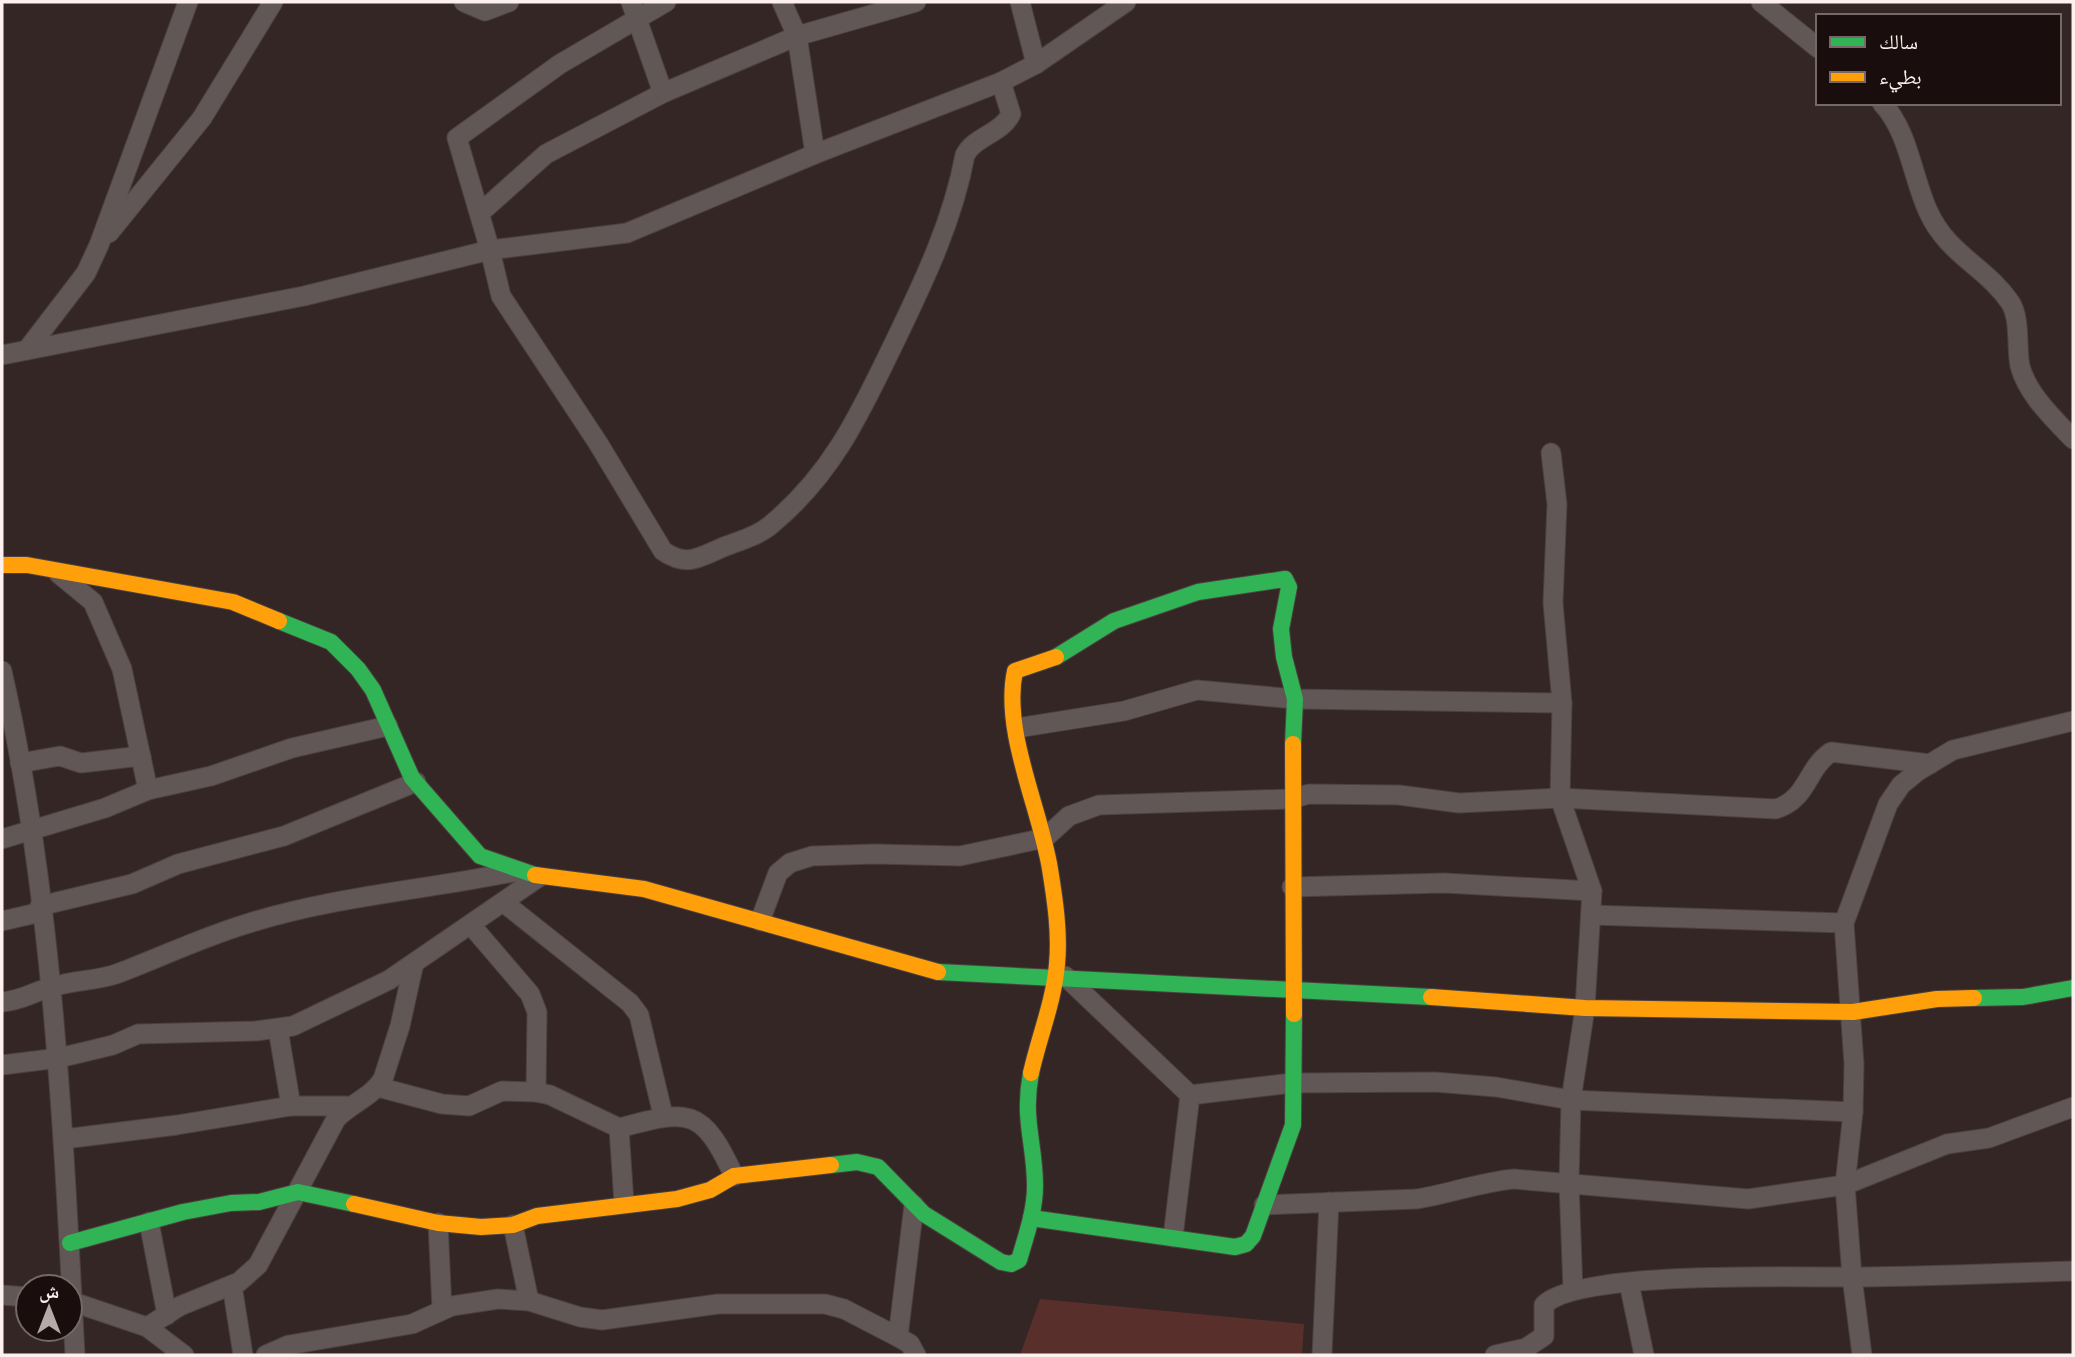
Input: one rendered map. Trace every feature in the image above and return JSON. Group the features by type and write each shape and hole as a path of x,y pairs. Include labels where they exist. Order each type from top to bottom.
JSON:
{"street":[{"path":"27,350 86,273 99,245 188,2"},
{"path":"99,245 202,118 273,2"},
{"path":"464,2 485,11 509,2"},
{"path":"666,2 634,10 462,131 457,138 491,250 501,296 508,311 598,443 663,551 678,561 692,560 759,533 773,523 832,459 850,434 916,298 951,215 969,147 1005,125 1011,114 1001,82"},
{"path":"782,2 797,36 815,154"},
{"path":"480,213 546,154 663,93 797,36 916,2"},
{"path":"1020,2 1036,64"},
{"path":"2,355 304,296 491,250 627,233 815,154 1001,82 1036,64 1126,2"},
{"path":"1761,2 1816,46"},
{"path":"634,10 663,93"},
{"path":"1883,105 1900,131 1927,210 1938,230 1952,248 2011,304 2020,368 2044,408 2073,439"},
{"path":"1552,453 1557,504 1553,603 1562,703 1560,798 1592,891 1585,1008 1571,1100 1569,1183 1573,1290"},
{"path":"2,565 27,565 233,602 331,642 358,669 373,690 416,782 480,856 539,877 643,889 941,973 1061,976 1293,988 1585,1008 1853,1012 1937,999 2023,997 2073,988"},
{"path":"54,571 93,602 122,669 148,790"},
{"path":"70,1243 183,1212 230,1203 259,1202 298,1192 438,1223 481,1227 513,1225 537,1216 624,1203 677,1199 710,1190 734,1175 857,1162 875,1163 888,1173 914,1205 1001,1262 1011,1264 1019,1260 1031,1218 1036,1180 1026,1129 1026,1106 1061,976 1055,906 1045,838 1017,728 1011,680 1015,671 1052,659 1114,621 1209,589 1285,579 1289,587 1283,610 1282,643 1295,699 1291,799 1293,1125 1253,1236 1246,1244 1235,1247 1031,1218"},
{"path":"2,671 20,763 59,1058 71,1273"},
{"path":"1017,728 1124,711 1197,690 1295,699 1562,703"},
{"path":"1862,1355 1852,1277 1845,1185 1853,1112 1853,1012 1844,923 1888,804 1901,785 1953,750 2073,722"},
{"path":"2,839 30,833 105,808 148,790 192,781 292,748 388,726"},
{"path":"760,921 778,873 790,863 812,856 960,856 1045,838 1069,816 1099,805 1291,799 1309,794 1399,795 1459,803 1560,798 1776,809 1791,804 1822,759 1831,752 1930,764"},
{"path":"20,763 60,756 81,763 141,756"},
{"path":"2,921 132,884 178,864 284,836 416,782"},
{"path":"2,1002 28,998 50,987 118,974 150,958 243,925 305,908 359,896 435,888 519,871"},
{"path":"2,1065 59,1058 113,1045 138,1034 278,1029 293,1026 389,980 539,877"},
{"path":"1292,887 1444,883 1592,891"},
{"path":"503,902 630,1003 639,1015 663,1115"},
{"path":"1592,915 1844,923"},
{"path":"471,925 530,995 537,1012 536,1092"},
{"path":"147,1327 232,1285 258,1265 285,1210 298,1192 336,1119 347,1106 378,1087 392,1055 414,963"},
{"path":"1061,976 1190,1095 1292,1083 1462,1083 1571,1100 1853,1112"},
{"path":"278,1029 291,1106"},
{"path":"378,1087 442,1104 470,1106 502,1091 536,1092 550,1095 619,1128 663,1115 680,1114 700,1122 716,1138 734,1175"},
{"path":"1172,1237 1190,1095"},
{"path":"64,1139 177,1125 291,1106 347,1106"},
{"path":"1264,1205 1441,1196 1491,1181 1569,1183 1748,1199 1845,1185 1947,1144 1989,1138 2073,1107"},
{"path":"619,1128 624,1203"},
{"path":"1322,1355 1329,1202"},
{"path":"898,1337 914,1205"},
{"path":"149,1222 167,1315"},
{"path":"438,1223 442,1309"},
{"path":"513,1225 529,1301"},
{"path":"1495,1355 1526,1348 1544,1336 1544,1304 1552,1296 1573,1290 1673,1277 1852,1277 2073,1271"},
{"path":"1629,1283 1644,1355"},
{"path":"232,1285 243,1355"},
{"path":"266,1355 289,1345 412,1324 442,1309 475,1301 529,1301 580,1317 602,1320 718,1304 825,1304 844,1309 898,1337 910,1344 916,1355"},
{"path":"84,1305 147,1327 184,1355"}],"shaded area":[{"path":"1040,1299 1304,1324 1302,1355 1020,1355"}],"traffic: fast":[{"path":"1056,657 1114,621 1198,592 1285,579 1289,587 1281,629 1284,657 1295,699 1293,744"},
{"path":"279,621 331,642 358,669 373,690 412,778 480,856 535,875"},
{"path":"938,972 1431,997"},
{"path":"1974,998 2023,997 2073,988"},
{"path":"1031,1218 1235,1247 1246,1244 1253,1236 1293,1125 1294,1014"},
{"path":"831,1165 857,1162 878,1167 924,1214 1001,1262 1011,1264 1019,1260 1035,1195 1028,1118 1031,1073"},
{"path":"70,1243 183,1212 231,1203 259,1202 298,1192 354,1204"}],"traffic: slow":[{"path":"2,565 27,565 233,602 279,621"},
{"path":"1031,1073 1055,978 1057,928 1050,869 1018,744 1012,694 1015,671 1056,657"},
{"path":"1293,744 1294,1014"},
{"path":"535,875 644,889 938,972"},
{"path":"1431,997 1585,1008 1853,1012 1937,999 1974,998"},
{"path":"354,1204 438,1223 481,1227 513,1225 537,1216 677,1199 710,1190 734,1176 831,1165"}]}
